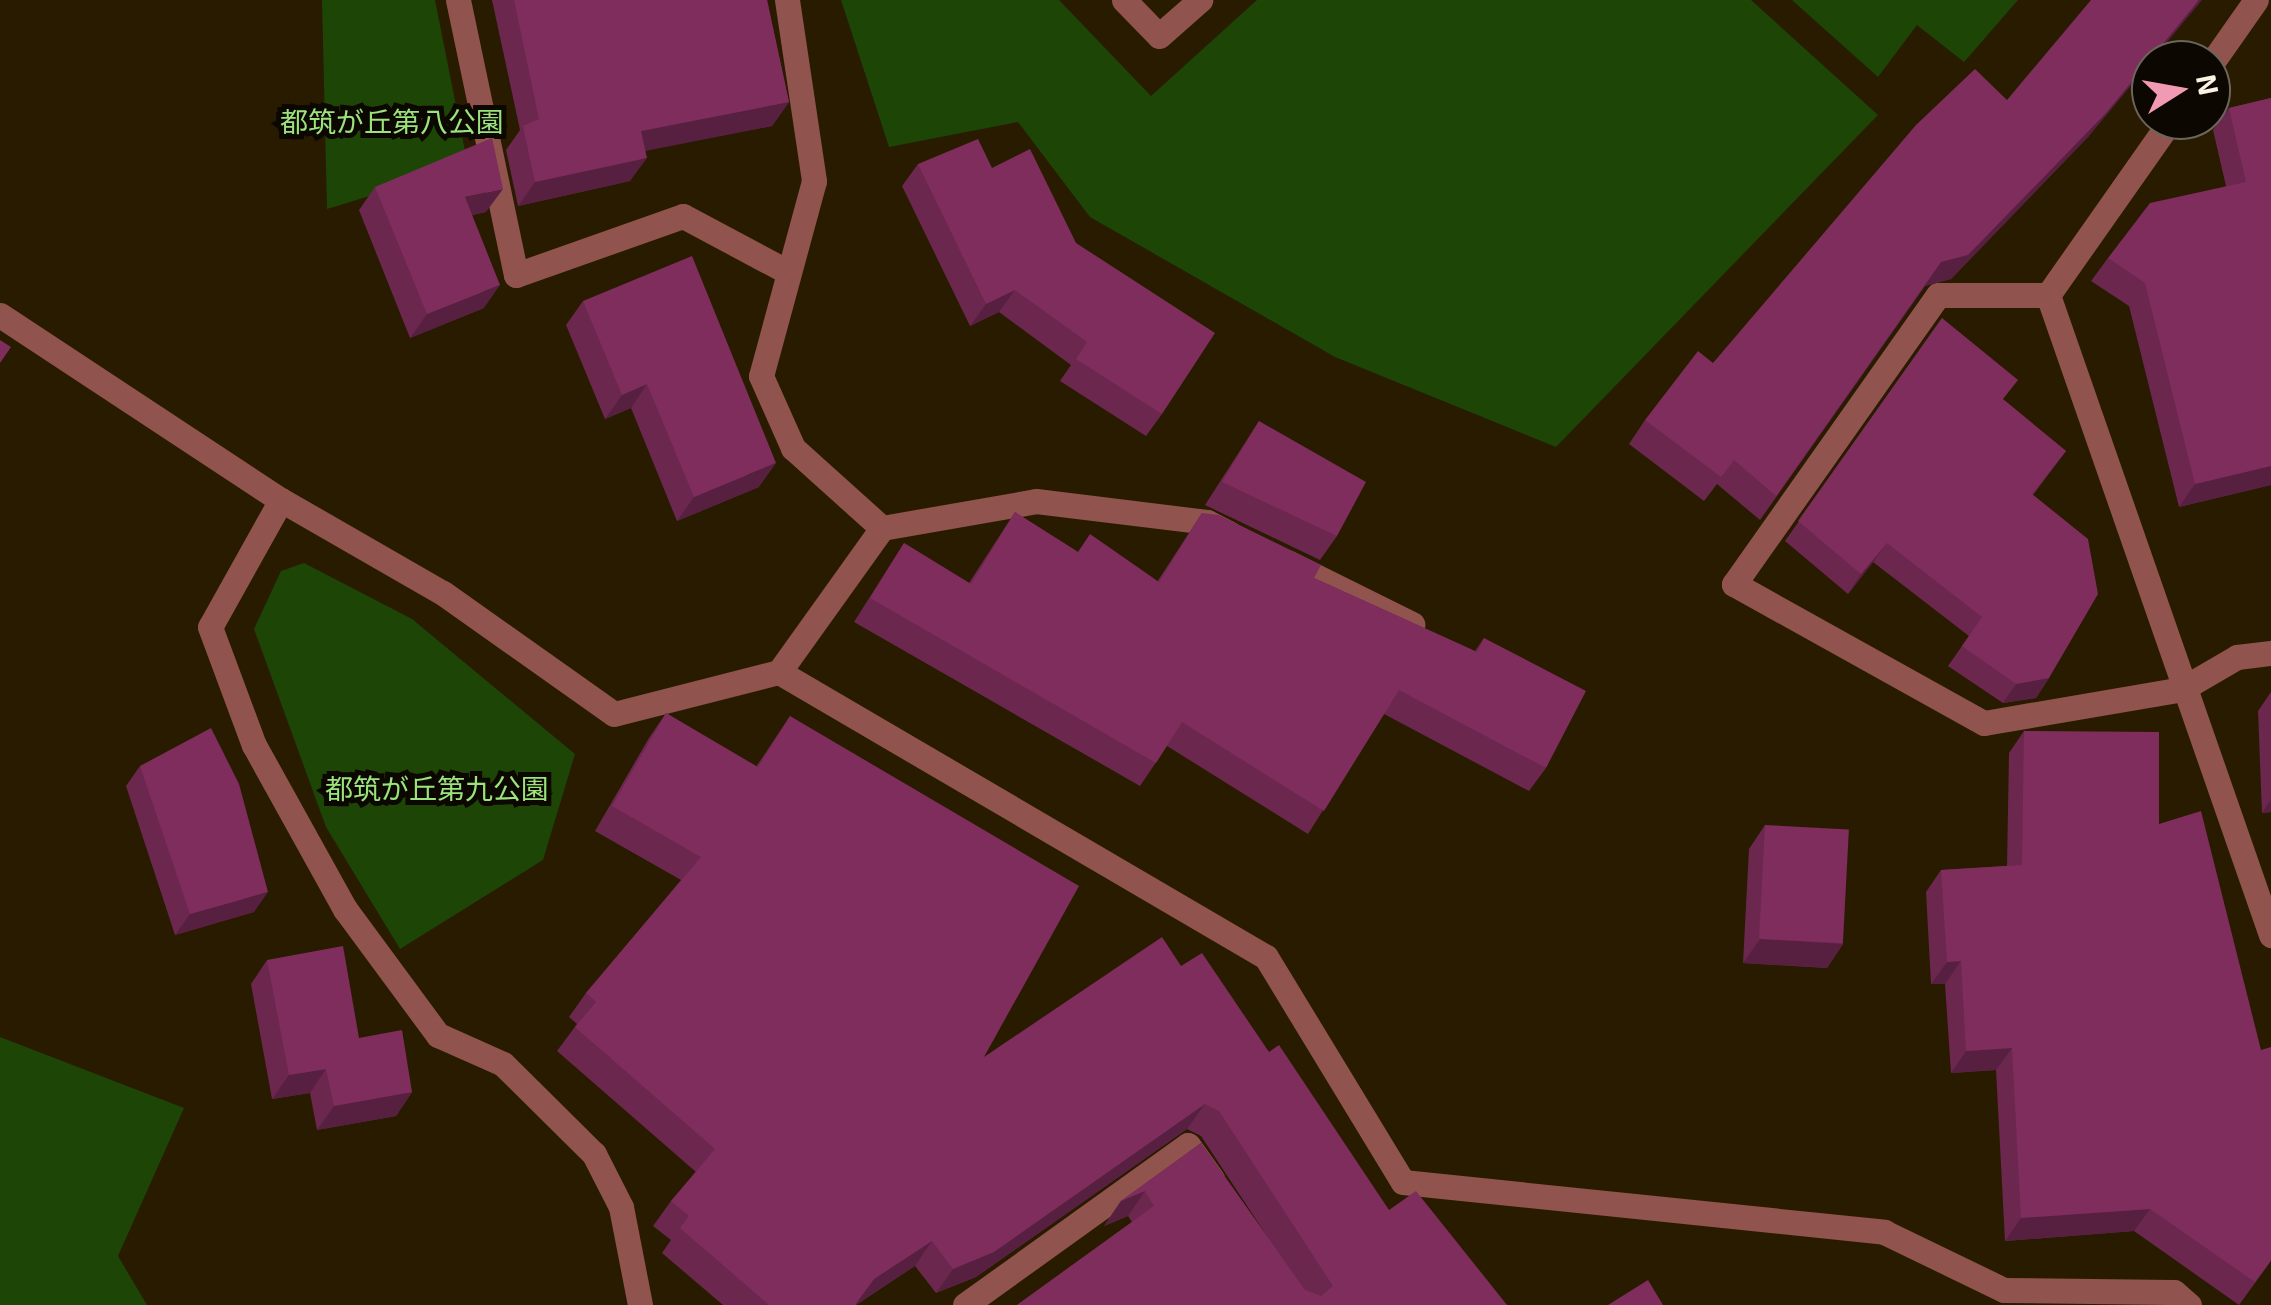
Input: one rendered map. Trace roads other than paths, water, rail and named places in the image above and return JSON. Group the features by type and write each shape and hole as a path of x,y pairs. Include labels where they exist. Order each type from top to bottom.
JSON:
{"street":[{"path":"458,0 516,275 684,216 788,272"},
{"path":"787,0 814,182 761,376 793,448 882,528"},
{"path":"1124,0 1158,36 1200,0"},
{"path":"2228,40 2256,0"},
{"path":"2048,295 2157,140"},
{"path":"2048,295 1938,295 1734,584 1984,723 2182,689 2238,657 2271,653"},
{"path":"2048,295 2182,689 2271,935"},
{"path":"0,316 281,500 443,593 614,714 780,672 882,528 1036,500 1207,522 1440,638"},
{"path":"281,500 210,627 254,745 344,908 438,1035 502,1064 594,1154 620,1207 640,1305"},
{"path":"780,672 1266,958 1404,1182 1884,1232 2008,1297 2174,1292 2189,1305"},
{"path":"965,1305 1188,1145 1233,1209"}],"park label":[{"name":"都筑が丘第八公園","path":"392,121"},
{"name":"都筑が丘第九公園","path":"437,788"}]}
